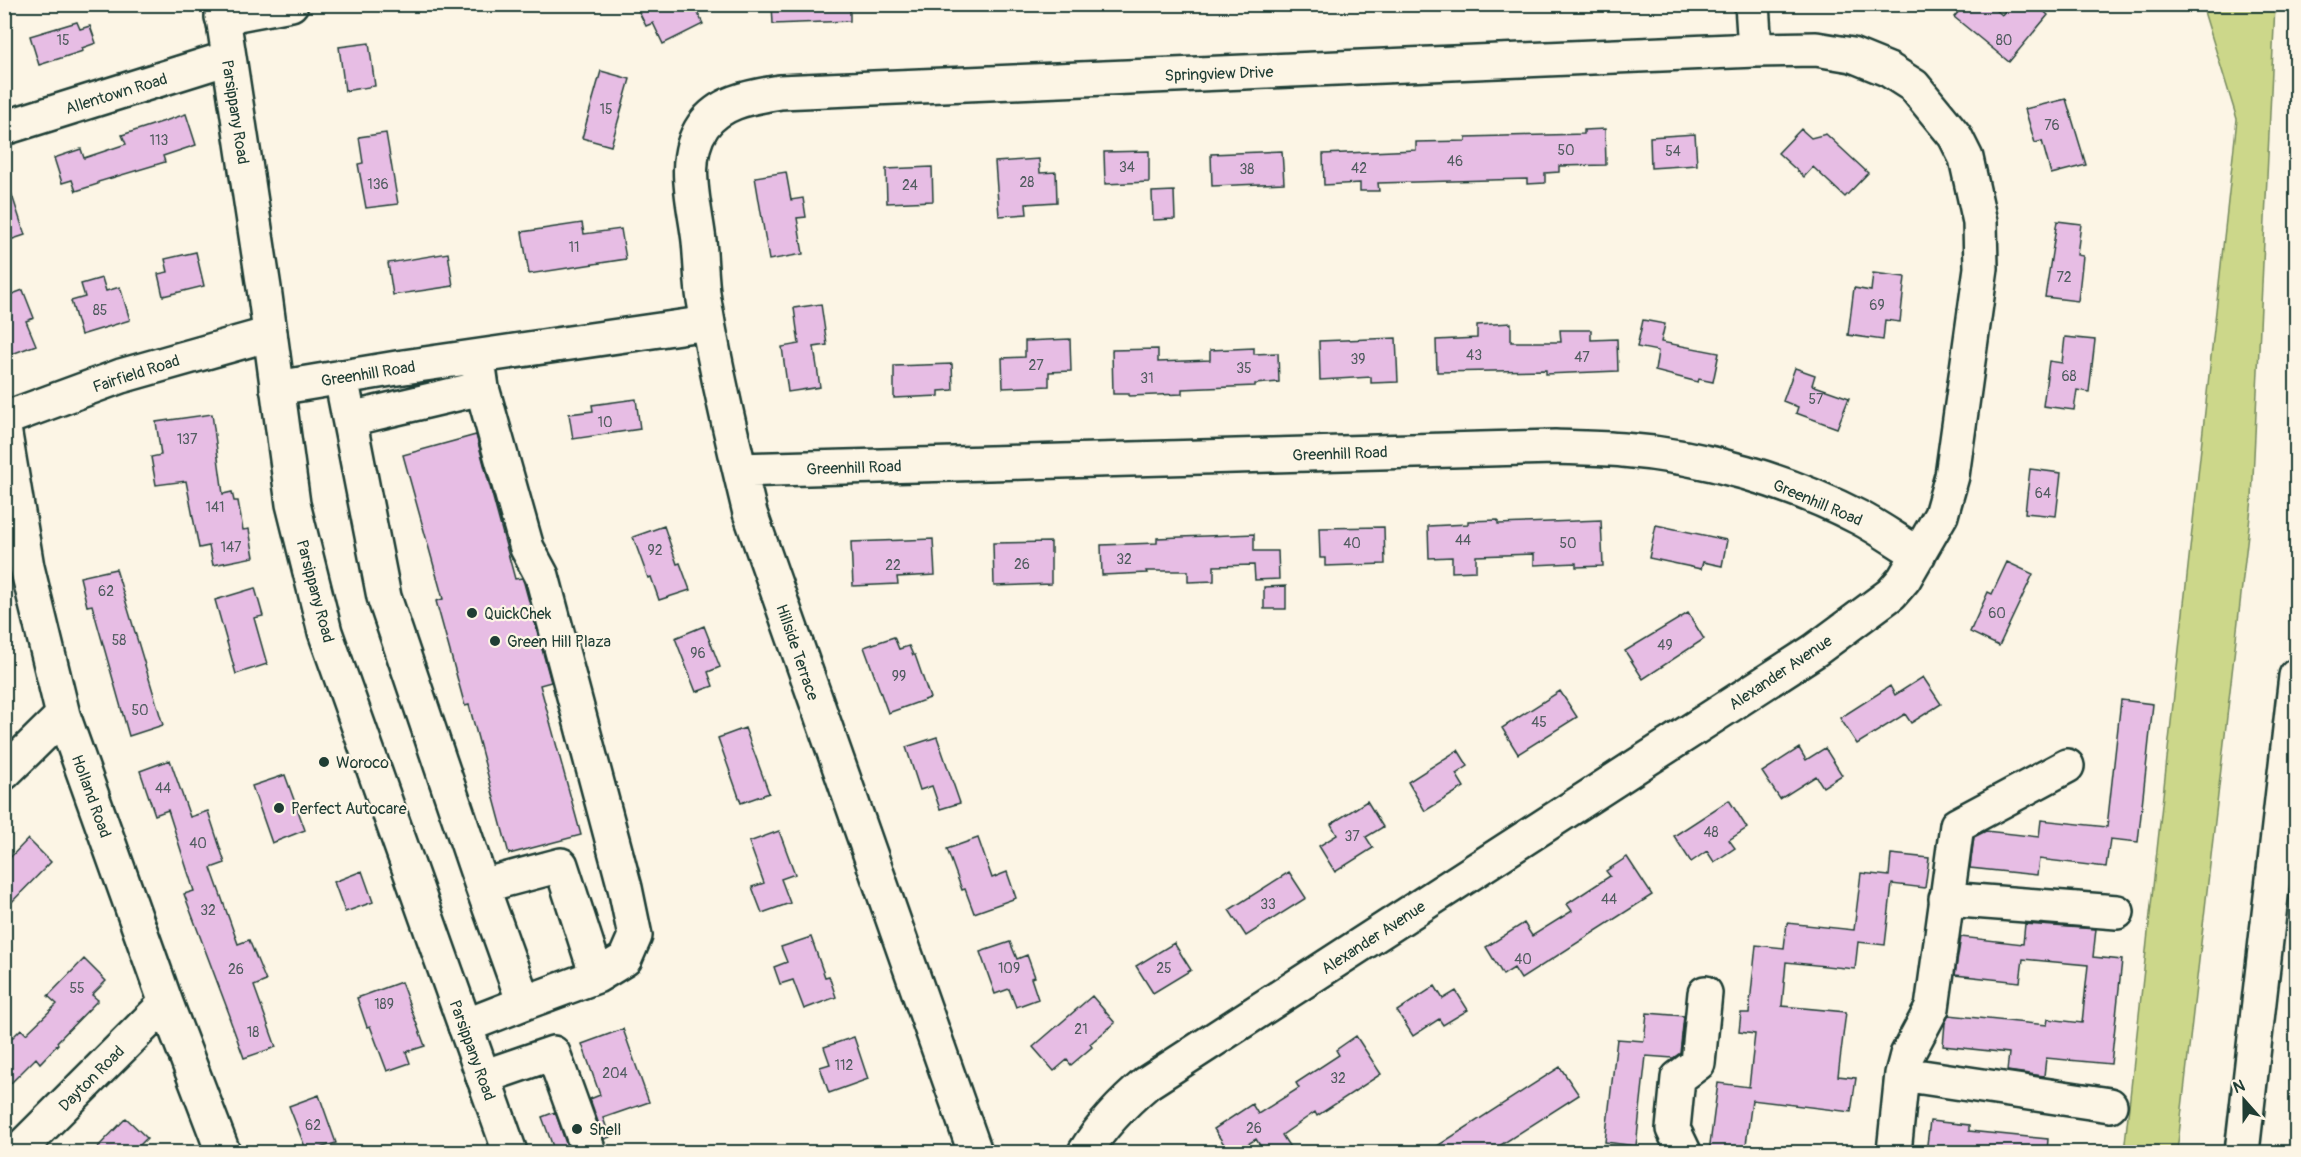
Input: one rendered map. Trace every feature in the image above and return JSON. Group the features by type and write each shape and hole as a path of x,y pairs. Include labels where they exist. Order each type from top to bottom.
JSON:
{"main road":[{"path":"221,11 291,4"},
{"path":"1752,4 1755,50"},
{"name":"Parsippany Road","path":"221,11 270,334 293,504 325,632 510,1152"},
{"name":"Alexander Avenue","path":"1085,1152 1122,1104 1147,1083 1814,651 1891,594 1904,579 1919,555 1941,514 1952,476 1981,268 1980,222 1966,158 1955,136 1914,86 1889,70 1852,55 1816,49 1755,50"},
{"name":"Springview Drive","path":"699,135 712,115 731,103 780,92 1755,50"},
{"name":"Allentown Road","path":"4,128 228,58"},
{"name":"Hillside Terrace","path":"699,135 692,158 691,175 708,323 725,411 750,513 975,1152"},
{"name":"Greenhill Road","path":"277,388 708,323"},
{"name":"Fairfield Road","path":"4,419 121,376 270,334"},
{"path":"465,1026 597,976 625,959 635,936 625,888 542,576 527,548 482,388 478,356"},
{"path":"341,377 384,597 524,1003"},
{"path":"350,419 482,388"},
{"name":"Holland Road","path":"4,428 27,567 63,715 166,1003 223,1152"},
{"name":"Greenhill Road","path":"740,470 1555,447 1625,450 1685,459 1748,474 1810,495 1861,519 1919,555"},
{"path":"2242,1152 2296,676"},
{"path":"4,774 63,715"},
{"path":"1894,1152 1902,1074 1907,1055 1932,1008 1958,825 2067,766"},
{"path":"482,886 561,865 597,976"},
{"path":"1947,899 2117,912"},
{"path":"1684,1152 1673,1129 1678,1078 1698,1063 1706,993"},
{"name":"Dayton Road","path":"17,1152 166,1003"},
{"path":"483,1077 553,1053 589,1152"},
{"path":"1902,1074 2110,1105"}],"green space":[{"path":"2202,5 2275,5 2252,499 2177,1152 2124,1152 2237,119"}],"building":[{"path":"635,4 695,4 703,24 663,44 653,23 646,26"},
{"path":"772,4 850,4 850,21 773,24"},
{"path":"1965,4 1989,4 2002,15 2010,4 2036,4 2048,15 2009,62 1954,17"},
{"path":"77,22 80,29 90,26 96,43 82,48 83,51 39,65 30,36"},
{"path":"369,43 375,86 345,91 339,47"},
{"path":"601,71 630,79 611,146 582,138"},
{"path":"2066,99 2086,165 2051,174 2042,141 2035,143 2025,109"},
{"path":"186,114 196,145 163,156 165,162 76,191 72,180 62,183 54,158 81,149 84,158 126,144 122,135"},
{"path":"1605,129 1606,165 1559,166 1559,172 1545,173 1545,183 1527,184 1527,179 1378,183 1379,191 1360,191 1360,183 1324,185 1323,154 1416,150 1416,142 1466,141 1466,137 1584,134 1584,130"},
{"path":"1801,129 1811,138 1826,134 1868,173 1845,197 1813,167 1804,177 1778,153"},
{"path":"386,133 398,204 366,208 358,164 363,163 359,137"},
{"path":"1695,134 1697,165 1651,168 1650,137"},
{"path":"1149,151 1149,182 1105,184 1104,152"},
{"path":"1282,151 1284,183 1212,186 1211,154"},
{"path":"1039,159 1040,173 1056,172 1057,202 1026,204 1027,214 999,216 995,162"},
{"path":"932,167 933,201 887,203 886,169"},
{"path":"786,172 791,200 803,198 806,217 797,218 803,254 769,260 755,177"},
{"path":"4,183 8,183 25,235 4,242"},
{"path":"1174,191 1175,219 1153,220 1152,192"},
{"path":"2057,221 2081,224 2077,255 2083,256 2078,301 2045,297"},
{"path":"582,223 584,234 621,229 626,259 529,274 522,232"},
{"path":"196,252 204,286 163,296 158,274 168,272 165,259"},
{"path":"448,253 453,286 393,295 388,263"},
{"path":"1873,273 1905,277 1900,322 1885,320 1883,340 1848,335 1854,288 1871,291"},
{"path":"102,278 106,291 120,287 130,320 81,335 71,301 85,297 81,284"},
{"path":"23,290 34,318 26,321 36,345 4,357 4,297"},
{"path":"821,304 827,345 814,347 820,387 788,392 782,347 799,344 794,308"},
{"path":"1643,320 1665,324 1661,342 1719,353 1713,382 1699,379 1698,382 1655,371 1658,351 1637,347"},
{"path":"1511,323 1511,342 1561,342 1560,330 1591,330 1591,340 1617,339 1618,371 1546,374 1546,370 1437,372 1436,340 1477,338 1477,325"},
{"path":"2065,337 2095,340 2089,392 2077,390 2074,410 2043,406 2049,361 2062,363"},
{"path":"1396,338 1398,382 1371,383 1371,377 1320,380 1319,341"},
{"path":"1070,339 1071,371 1049,372 1049,386 1003,388 1002,358 1025,357 1025,341"},
{"path":"1254,348 1254,354 1278,353 1279,382 1255,384 1255,386 1182,389 1182,394 1129,396 1129,394 1113,394 1112,350 1158,349 1158,362 1210,360 1210,350"},
{"path":"952,364 953,390 939,391 939,396 894,398 894,366"},
{"path":"1795,368 1815,375 1812,385 1849,398 1837,428 1796,413 1798,407 1783,401"},
{"path":"636,399 640,429 573,439 569,414 593,411 592,405"},
{"path":"212,414 223,494 232,492 234,501 238,501 243,530 249,529 254,557 213,565 209,546 199,548 186,481 156,485 151,457 161,455 156,422"},
{"name":"Green Hill Plaza","path":"476,435 515,579 522,578 524,583 551,682 540,685 581,835 509,854 469,705 465,706 436,601 443,599 403,455"},
{"path":"2030,469 2061,473 2056,516 2025,513"},
{"path":"1498,520 1498,524 1601,520 1603,566 1576,567 1576,563 1534,565 1534,554 1476,556 1476,571 1452,572 1452,557 1429,558 1428,526"},
{"path":"1656,525 1727,540 1722,566 1703,562 1701,569 1649,558"},
{"path":"664,526 677,564 680,563 690,590 659,600 633,537"},
{"path":"1384,527 1385,564 1325,566 1325,558 1320,558 1319,528"},
{"path":"1254,534 1254,551 1278,551 1279,579 1255,580 1254,565 1214,566 1214,581 1188,582 1188,571 1146,571 1147,573 1102,575 1101,545 1157,543 1157,538"},
{"path":"933,539 935,575 897,577 898,584 853,586 851,542"},
{"path":"1051,542 1051,584 994,586 993,543"},
{"path":"2007,562 2033,574 1999,646 1970,632 1988,592 1992,594"},
{"path":"116,569 163,725 129,736 92,605 87,606 80,577"},
{"path":"1286,586 1286,609 1264,609 1264,587"},
{"path":"255,588 263,616 254,618 267,664 236,674 215,600"},
{"path":"1688,613 1704,639 1643,679 1625,651"},
{"path":"704,626 720,667 708,672 713,686 696,692 675,638"},
{"path":"894,637 899,649 909,646 915,655 930,698 888,713 864,647"},
{"path":"1923,677 1941,704 1911,723 1905,714 1857,744 1840,718 1890,686 1895,695"},
{"path":"1560,691 1577,717 1518,754 1502,728"},
{"path":"2121,700 2153,704 2138,842 2110,839 2106,867 2039,859 2037,875 1970,868 1974,837 1986,831 2039,837 2041,820 2107,827"},
{"path":"745,728 769,793 741,803 718,738"},
{"path":"937,737 960,803 940,809 932,786 920,790 906,747"},
{"path":"1799,748 1806,760 1825,748 1842,775 1823,787 1816,776 1780,799 1762,772"},
{"path":"1458,750 1468,766 1456,774 1464,787 1425,811 1408,782"},
{"path":"170,760 190,817 208,811 225,863 211,868 238,944 249,940 266,981 254,986 276,1047 244,1058 184,894 194,891 168,810 155,815 140,771"},
{"name":"Perfect Autocare","path":"285,775 305,830 272,843 252,786"},
{"path":"1729,800 1747,828 1729,840 1735,848 1714,862 1707,851 1691,862 1674,836"},
{"path":"1367,801 1383,827 1366,837 1373,848 1335,872 1319,846 1337,835 1331,824"},
{"path":"779,831 795,874 781,879 790,903 762,913 752,887 764,883 749,842"},
{"path":"978,838 992,878 1007,872 1016,898 974,913 965,889 962,890 947,849"},
{"path":"28,839 51,862 4,910 4,864"},
{"path":"1891,854 1929,858 1925,888 1892,884 1885,945 1858,942 1855,969 1786,962 1782,1006 1846,1012 1838,1076 1856,1078 1851,1112 1752,1100 1745,1152 1709,1152 1718,1083 1749,1087 1755,1034 1739,1032 1741,1013 1749,1013 1756,945 1784,948 1787,923 1854,930 1861,873 1889,876"},
{"path":"1627,857 1652,895 1521,979 1514,968 1503,975 1486,947 1524,923 1532,936 1572,911 1567,904 1610,876 1606,871"},
{"path":"362,871 373,902 345,912 334,882"},
{"path":"1289,872 1306,898 1246,936 1229,910"},
{"path":"2025,924 2096,929 2093,957 2122,960 2111,1064 2046,1058 2044,1076 2007,1071 2009,1053 1943,1046 1945,1023 1949,1015 2047,1025 2048,1019 2082,1023 2088,965 2023,959 2020,982 1955,975 1961,937 2023,944"},
{"path":"811,937 825,977 829,976 836,997 804,1009 793,980 780,984 774,967 787,962 781,947"},
{"path":"1010,942 1017,959 1027,955 1035,977 1031,978 1038,999 1016,1007 1009,989 995,994 980,952"},
{"path":"1174,943 1191,970 1153,993 1136,966"},
{"path":"84,959 106,981 92,995 98,1000 40,1063 36,1058 4,1090 4,1046 21,1029 26,1034 57,1004 48,996"},
{"path":"401,982 425,1046 406,1052 410,1063 387,1071 357,998"},
{"path":"1435,986 1443,999 1456,991 1468,1010 1443,1025 1439,1019 1413,1036 1397,1011"},
{"path":"1092,996 1115,1023 1090,1044 1092,1047 1071,1065 1067,1060 1054,1071 1033,1047"},
{"path":"1647,1013 1684,1016 1680,1053 1673,1058 1646,1056 1636,1146 1605,1142 1617,1039 1644,1041"},
{"path":"623,1029 649,1102 603,1118 610,1137 604,1139 590,1099 600,1095 582,1044"},
{"path":"1356,1036 1381,1074 1317,1116 1315,1112 1282,1135 1293,1152 1264,1152 1256,1139 1235,1152 1229,1152 1214,1129 1252,1104 1258,1114 1299,1088 1296,1083 1339,1055 1336,1050"},
{"path":"854,1037 868,1079 829,1093 820,1067 830,1064 824,1047"},
{"path":"1560,1067 1579,1095 1490,1152 1428,1152"},
{"path":"319,1095 336,1143 307,1152 289,1106"},
{"path":"555,1112 569,1152 555,1152 542,1117"},
{"path":"126,1118 147,1138 133,1152 93,1152"},
{"path":"1930,1121 1969,1125 1969,1131 2048,1139 2047,1152 1926,1152"}],"place":[{"name":"QuickChek","path":"472,613"},
{"name":"Green Hill Plaza","path":"495,641"},
{"name":"Woroco","path":"324,762"},
{"name":"Perfect Autocare","path":"279,808"},
{"name":"Shell","path":"577,1129"}]}
